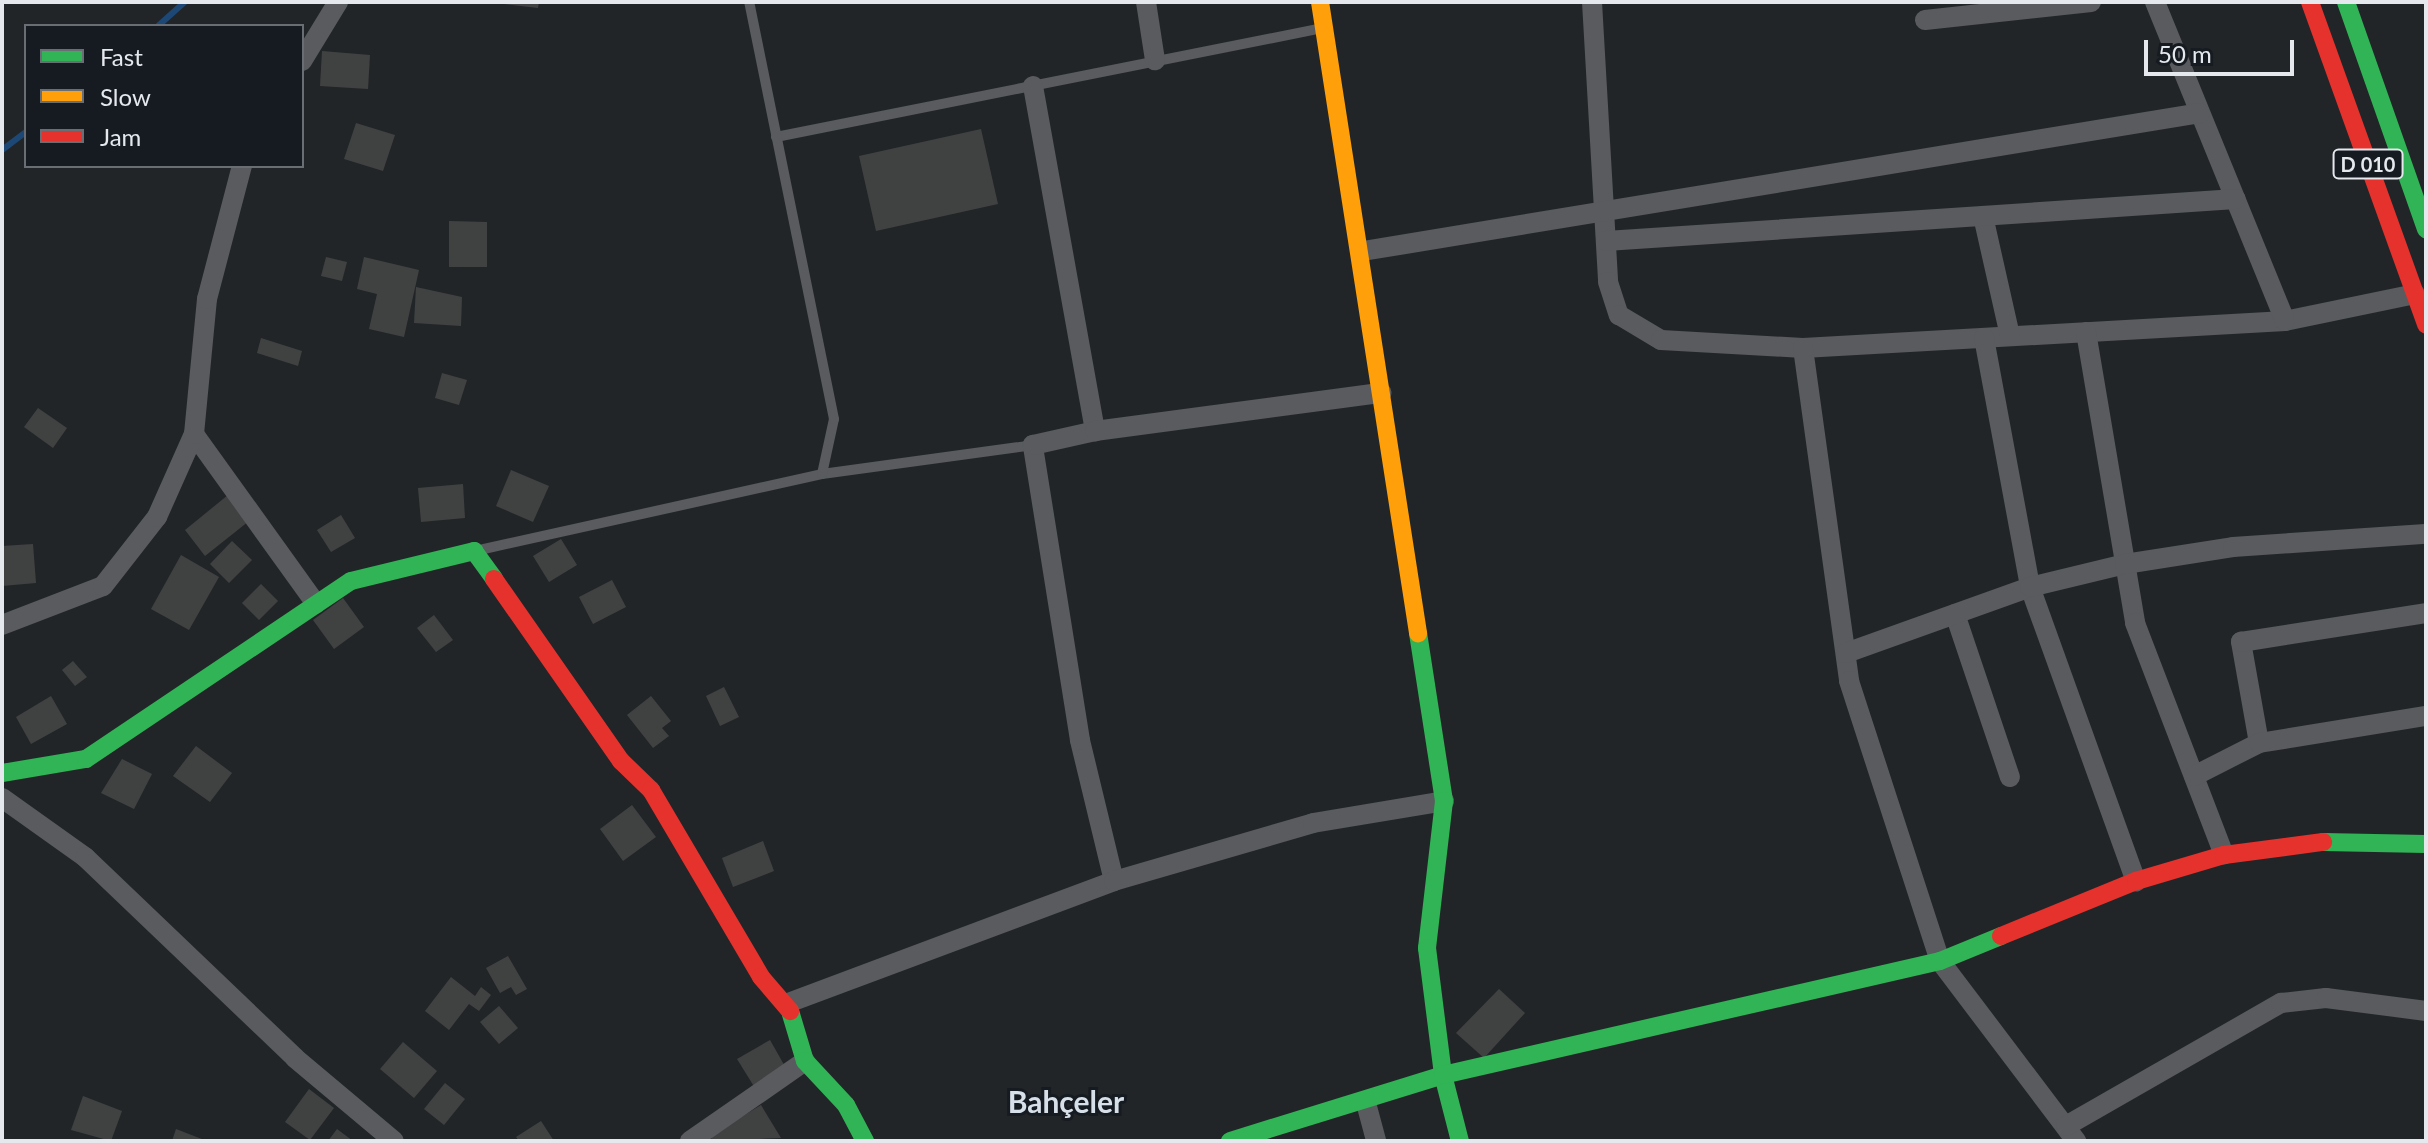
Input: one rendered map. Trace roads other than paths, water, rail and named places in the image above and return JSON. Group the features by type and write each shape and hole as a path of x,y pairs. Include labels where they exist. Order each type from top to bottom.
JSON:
{"main road":[{"path":"1320,2 1363,251 1381,393 1444,801 1427,948 1443,1075 1460,1141"},
{"name":"D 010","path":"2310,2 2426,325"},
{"name":"D 010","path":"2346,2 2426,229"},
{"path":"2,773 86,759 351,581 474,551 621,761 651,790 761,977 788,1003 805,1061 846,1105 865,1141"},
{"path":"1230,1141 1253,1138 1366,1103 1443,1075 1940,961 2136,881 2224,855 2324,842 2426,844"}],"street":[{"path":"304,58 338,2"},
{"path":"1146,2 1155,60"},
{"path":"1592,2 1608,207 1606,241 1619,315 1661,340 1803,348 2285,321 2415,294"},
{"path":"1925,20 2091,2"},
{"path":"2155,2 2285,321"},
{"path":"1033,86 1095,431"},
{"path":"1363,251 1608,207 2200,113"},
{"path":"2,625 103,586 157,517 194,434 207,299 241,168"},
{"path":"1606,241 2236,199"},
{"path":"1983,216 2010,336"},
{"path":"2086,332 2135,623 2224,855"},
{"path":"1984,338 2030,587 2136,881"},
{"path":"1803,348 1846,653 1940,961 2071,1134 2281,1003 2326,998 2426,1011"},
{"path":"1114,881 1080,740 1033,445 1095,431 1381,393"},
{"path":"194,434 316,604"},
{"path":"1846,653 2030,587 2125,564 2233,547 2426,534"},
{"path":"2259,743 2241,642 2426,613"},
{"path":"1955,614 2010,777"},
{"path":"2194,776 2259,743 2426,716"},
{"path":"2,798 85,857 295,1058 394,1141"},
{"path":"788,1003 1114,881 1313,823 1444,801"},
{"path":"690,1141 805,1061"},
{"path":"1366,1103 1376,1141"}],"lane":[{"path":"749,2 834,419 822,474"},
{"path":"776,137 1324,27"},
{"path":"474,551 822,474 1033,445"}],"waterway":[{"path":"160,24 185,2"},
{"path":"2,150 24,134"}],"district":[{"name":"Bahçeler","path":"1066,1101"}]}
